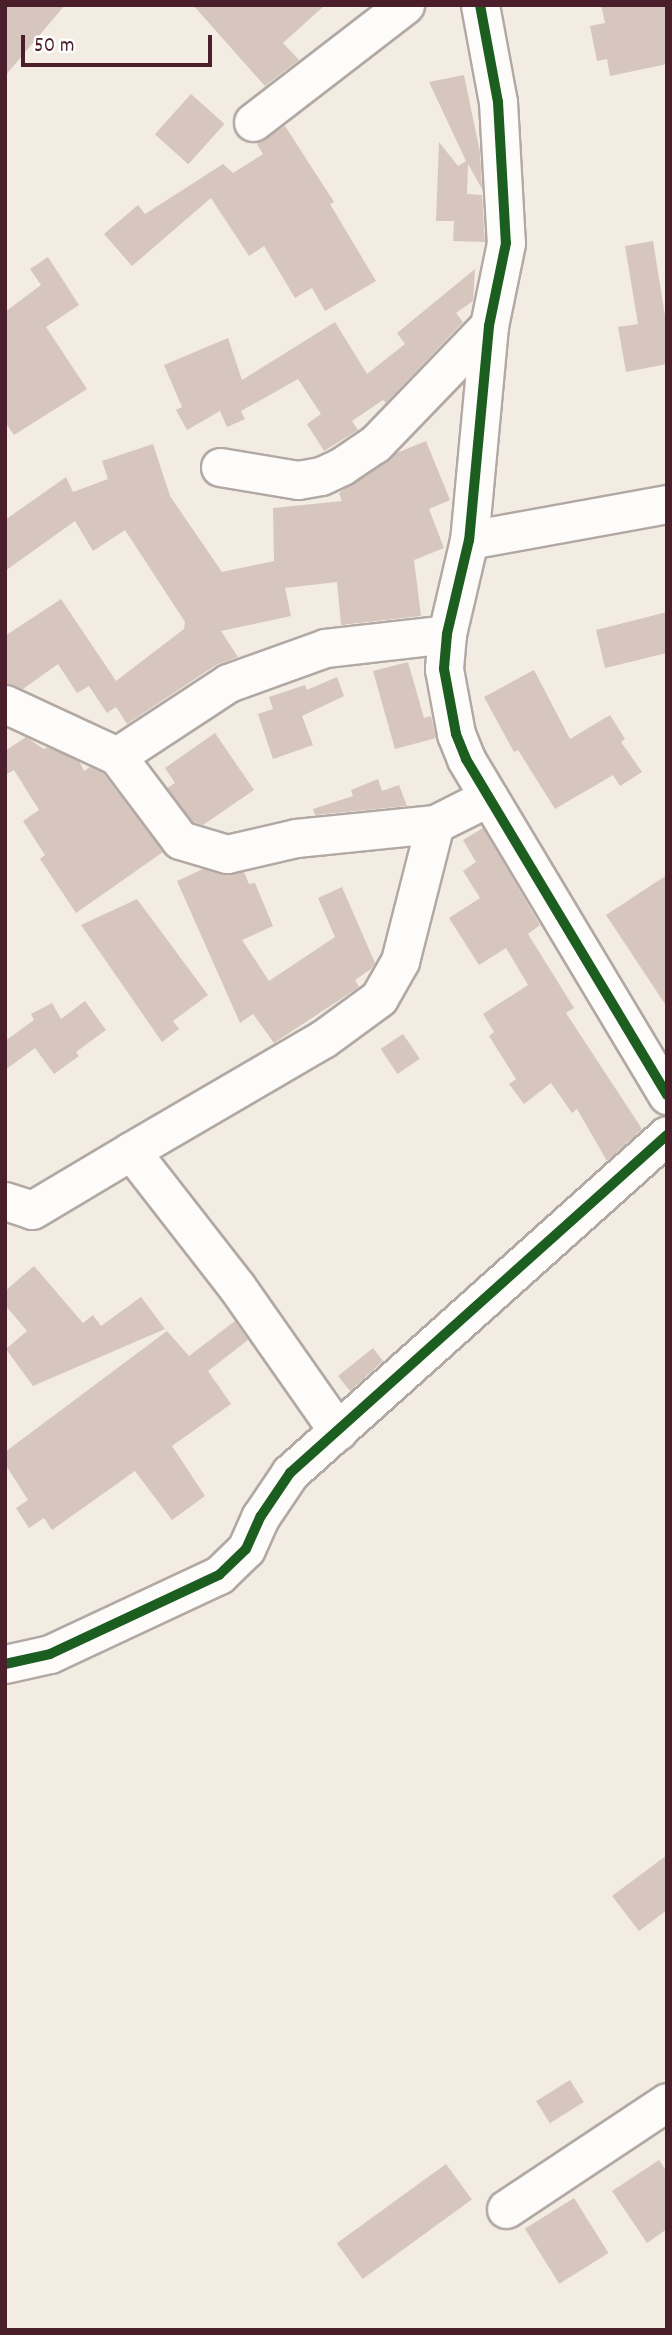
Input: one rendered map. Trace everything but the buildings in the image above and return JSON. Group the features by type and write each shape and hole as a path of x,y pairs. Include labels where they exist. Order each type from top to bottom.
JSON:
{"street":[{"path":"253,122 405,5"},
{"path":"480,5 498,103 506,243 489,326 469,540 447,634 444,669 456,734 489,797 667,1095"},
{"path":"220,467 298,480 321,476 342,466 375,444 489,326"},
{"path":"469,540 667,504"},
{"path":"117,756 241,679 325,648 447,634"},
{"path":"5,704 117,756 180,840 227,854 296,838 435,824 489,797"},
{"path":"5,1201 32,1210 323,1038 379,998 400,961 435,824"},
{"path":"5,1664 50,1654 219,1576 246,1549 261,1516 290,1473 667,1135"},
{"path":"131,1151 237,1287 338,1431"},
{"path":"506,2209 667,2102"}],"cycle path":[{"path":"480,5 498,102 506,243 489,326 469,540 447,634 444,669 456,734 466,759 667,1095"},
{"path":"5,1664 50,1654 219,1575 246,1549 261,1516 290,1473 667,1135"}]}
